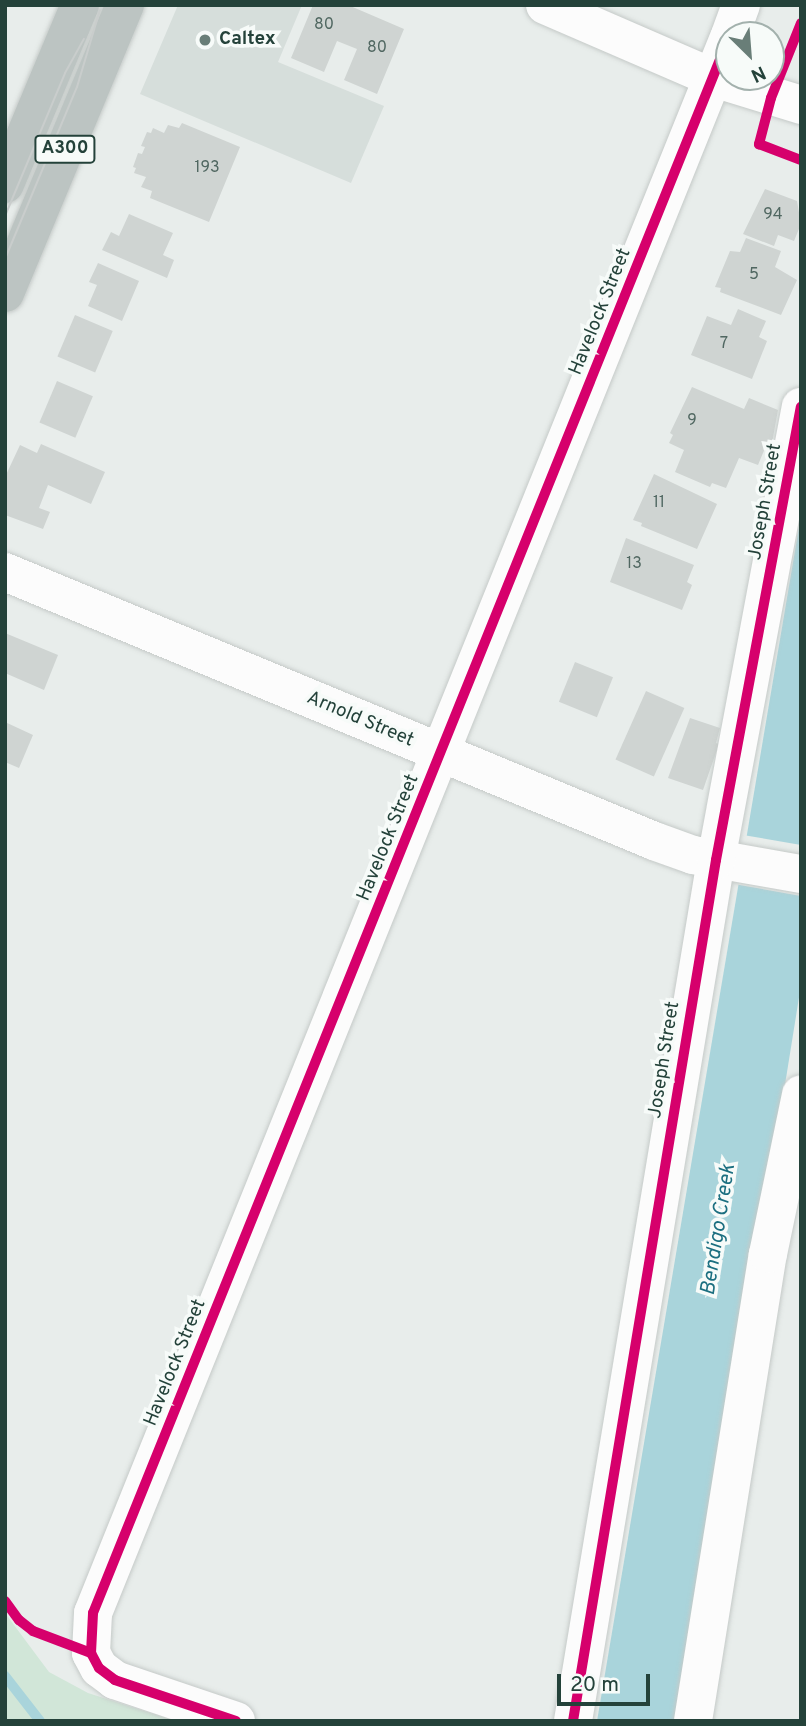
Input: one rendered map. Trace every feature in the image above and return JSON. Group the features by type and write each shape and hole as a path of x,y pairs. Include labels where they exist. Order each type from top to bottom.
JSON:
{"highway":[{"name":"A300","path":"5,184 80,5"},
{"name":"A300","path":"5,293 125,5"}],"street":[{"path":"545,5 714,79 801,105"},
{"name":"Havelock Street","path":"236,1721 115,1680 99,1668 91,1653 93,1613 715,76"},
{"name":"Joseph Street","path":"573,1721 801,407"},
{"name":"Arnold Street","path":"5,572 654,841 722,861 801,874"},
{"path":"693,1721 768,1254 801,1094"}],"shaded area":[{"path":"178,5 302,5 278,62 384,106 351,183 140,94"}],"green space":[{"path":"5,1613 49,1672 88,1693 175,1721 5,1721"}],"water":[{"name":"Bendigo Creek","path":"801,515 801,985 752,1290 679,1721 597,1721"}],"pier":[{"path":"743,835 801,845 801,896 734,884"}],"building":[{"path":"313,5 348,5 404,29 377,94 344,80 357,49 337,41 324,72 291,58"},
{"path":"182,123 240,147 209,222 150,198 152,191 141,187 146,177 134,173 136,168 133,167 138,153 142,154 145,147 141,146 147,132 151,133 153,128 164,133 168,125 179,128"},
{"path":"765,189 797,201 801,224 794,241 778,235 774,246 743,234"},
{"path":"129,214 173,233 163,255 174,260 167,278 102,250 111,232 119,236"},
{"path":"746,238 781,251 775,267 797,280 781,315 720,292 721,288 715,287 730,251 740,252"},
{"path":"98,263 139,281 122,321 88,306 97,285 89,282"},
{"path":"738,309 766,321 759,337 767,341 752,379 691,355 707,316 731,325"},
{"path":"75,315 113,331 95,372 57,356"},
{"path":"57,381 93,396 75,438 39,422"},
{"path":"692,387 744,409 749,398 778,410 772,443 768,441 758,465 739,458 726,488 712,483 710,487 675,472 684,450 669,443 673,435 670,433"},
{"path":"41,444 105,472 91,504 48,485 39,508 50,512 43,529 5,515 5,477 20,445 37,453"},
{"path":"654,474 717,504 697,549 641,526 642,523 633,520"},
{"path":"626,538 694,565 687,582 692,585 682,610 610,582"},
{"path":"5,633 58,655 44,690 5,673"},
{"path":"575,662 613,677 597,717 559,702"},
{"path":"646,691 684,708 654,777 615,760"},
{"path":"690,718 720,728 716,743 719,744 703,790 668,778"},
{"path":"5,722 33,735 19,768 5,762"}],"waterway":[{"path":"5,1676 40,1721"}],"tram line":[{"path":"5,259 77,87 100,10"},
{"path":"5,216 65,73 84,39"}],"cycle path":[{"path":"801,23 771,98 759,144 801,160"},
{"path":"236,1721 115,1680 99,1668 91,1653 93,1613 715,72"},
{"path":"573,1721 716,860 801,407"},
{"path":"5,1601 19,1620 33,1631 91,1653"}],"place":[{"name":"Caltex","path":"205,40"}]}
